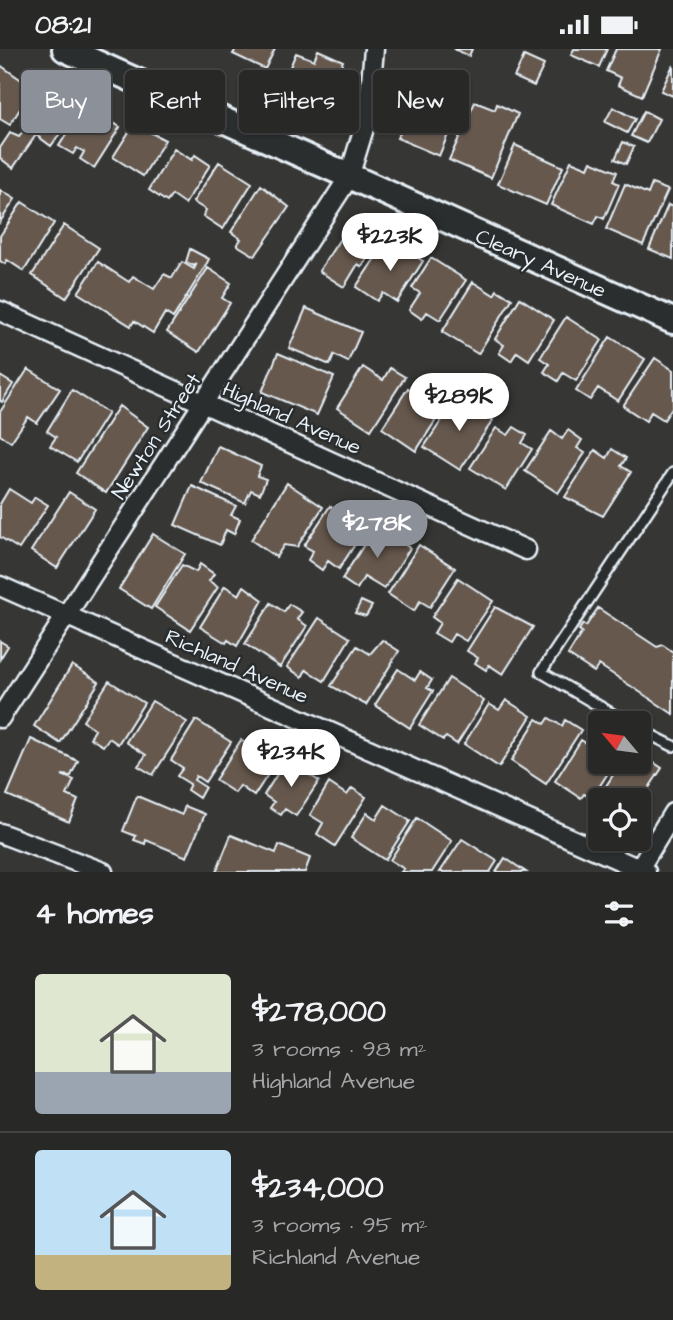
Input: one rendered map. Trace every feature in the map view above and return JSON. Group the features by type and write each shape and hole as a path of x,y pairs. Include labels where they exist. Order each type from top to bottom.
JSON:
{"street":[{"name":"Cleary Avenue","path":"65,49 673,321"},
{"name":"Newton Street","path":"0,718 349,177 368,115 374,49"},
{"name":"Highland Avenue","path":"0,311 526,550"},
{"name":"Richland Avenue","path":"0,586 641,871"},
{"path":"641,871 673,813"},
{"path":"0,833 103,872"}],"lane":[{"path":"607,711 541,673 673,473"},
{"path":"651,735 673,745"}],"building":[{"path":"236,49 275,49 265,69 233,54"},
{"path":"454,49 472,49 469,56"},
{"path":"574,49 607,49 599,67 571,55"},
{"path":"616,49 662,49 642,96 618,85 621,78 606,71"},
{"path":"318,50 343,61 339,70 289,70 296,53 314,60"},
{"path":"524,56 544,65 534,86 514,77"},
{"path":"0,65 21,80 21,107 10,125 0,119"},
{"path":"673,65 673,96 661,91"},
{"path":"475,102 495,110 497,104 518,114 491,178 449,160 461,133 469,133 469,115"},
{"path":"613,107 635,119 627,133 605,122"},
{"path":"644,111 659,119 647,143 631,136"},
{"path":"111,121 120,127 94,168 80,159 84,152 77,148 73,154 59,146 67,133 111,133"},
{"path":"10,133 19,137 22,133 60,133 51,146 36,135 13,168 0,158 0,148"},
{"path":"128,133 151,133 165,140 143,176 113,157"},
{"path":"399,133 449,133 439,156 397,138"},
{"path":"623,142 634,147 626,164 615,159"},
{"path":"515,145 563,167 546,205 498,184"},
{"path":"174,149 192,160 195,155 210,165 185,204 172,195 167,202 149,190"},
{"path":"571,161 588,168 591,161 617,172 613,181 619,184 604,219 598,216 594,224 551,205"},
{"path":"219,162 252,183 223,229 203,216 206,210 193,202"},
{"path":"625,184 648,194 652,184 668,190 643,245 606,229"},
{"path":"261,185 289,207 255,256 237,245 241,239 231,232"},
{"path":"0,190 15,199 0,222"},
{"path":"22,202 54,223 24,271 7,260 5,264 0,261 0,236"},
{"path":"668,205 673,207 673,259 649,249"},
{"path":"351,222 375,238 367,251 371,253 362,267 358,264 344,287 319,271"},
{"path":"64,225 99,248 66,298 32,275"},
{"path":"385,243 393,248 396,244 423,261 397,302 383,293 377,301 356,287"},
{"path":"190,249 209,259 173,318 165,313 153,333 134,321 131,326 78,293 98,262 129,282 133,276 154,289 164,274 172,278 182,262 194,269 197,263 194,266 186,262"},
{"path":"431,258 466,280 440,320 427,312 422,319 409,310 420,293 412,288"},
{"path":"208,268 231,283 222,298 230,303 199,352 167,332"},
{"path":"473,282 494,295 497,290 512,299 478,354 442,332"},
{"path":"520,298 554,320 529,360 517,352 511,361 499,353 504,345 495,339"},
{"path":"306,308 361,332 348,362 334,355 330,365 289,348"},
{"path":"566,317 602,340 576,381 563,373 558,381 544,372 549,364 540,358"},
{"path":"610,337 645,359 618,401 598,388 590,400 576,391"},
{"path":"278,353 334,377 317,415 262,392"},
{"path":"655,358 673,370 673,406 664,420 651,412 646,421 623,406"},
{"path":"363,367 383,380 390,368 405,377 371,430 337,408"},
{"path":"28,369 60,389 37,423 28,417 11,442 0,435 0,412"},
{"path":"0,376 13,384 2,402 0,401"},
{"path":"425,386 438,394 433,402 443,409 416,451 382,428 408,388 419,395"},
{"path":"72,390 108,413 77,462 50,446 56,437 47,431"},
{"path":"457,397 493,420 460,470 424,447"},
{"path":"119,406 148,427 106,493 76,473"},
{"path":"514,427 527,435 522,443 532,449 506,490 470,468 496,428 508,435"},
{"path":"568,430 582,440 577,448 585,453 558,493 525,471 551,431 562,439"},
{"path":"218,446 261,466 257,476 266,479 260,494 251,490 245,503 201,483"},
{"path":"612,449 626,458 621,466 631,472 603,516 565,497 595,450 607,458"},
{"path":"287,483 323,507 297,547 284,545 276,557 251,540"},
{"path":"192,486 236,506 231,515 240,519 234,534 226,530 220,545 175,525"},
{"path":"9,489 31,503 35,497 48,505 19,549 0,537 0,504"},
{"path":"69,492 95,509 57,568 31,551"},
{"path":"330,506 365,529 339,569 328,561 322,570 308,560 313,551 304,546"},
{"path":"376,526 410,548 384,589 364,577 357,589 342,579"},
{"path":"153,534 185,554 151,609 119,589"},
{"path":"419,545 455,568 430,607 420,601 414,611 388,594"},
{"path":"200,564 214,574 209,581 218,587 190,630 155,607 182,565 196,572"},
{"path":"458,578 493,601 466,641 454,634 449,642 434,633 440,623 432,617"},
{"path":"225,586 239,595 244,586 263,600 237,646 228,640 226,643 200,627"},
{"path":"361,601 372,606 366,616 355,613"},
{"path":"271,603 284,612 289,604 302,612 297,619 307,626 280,667 245,644"},
{"path":"495,607 533,627 503,674 489,665 486,670 475,663 478,658 467,651"},
{"path":"598,608 657,647 663,645 673,652 673,714 599,665 594,672 568,655 582,632 579,630 583,624 586,626"},
{"path":"319,618 350,638 324,681 306,670 302,677 287,667"},
{"path":"382,640 399,651 366,705 331,686 357,646 370,654"},
{"path":"0,641 8,646 0,659"},
{"path":"72,665 99,682 60,743 34,726"},
{"path":"398,669 415,680 420,672 432,680 427,688 433,691 410,728 375,705"},
{"path":"449,678 484,701 457,744 446,737 443,740 419,725"},
{"path":"109,681 144,703 118,744 109,738 103,746 90,738 95,730 83,721"},
{"path":"506,700 531,716 499,767 464,744 489,704 499,710"},
{"path":"152,701 187,722 153,775 138,766 146,755 126,742"},
{"path":"549,718 562,726 565,720 581,730 546,784 511,761 537,719 545,724"},
{"path":"196,720 231,742 205,782 196,776 194,780 205,787 199,798 187,790 190,784 177,776 183,768 171,760"},
{"path":"31,739 78,761 71,776 62,775 74,780 67,795 78,800 69,822 7,795"},
{"path":"241,740 276,762 254,796 240,786 235,793 215,780"},
{"path":"581,740 588,744 588,774 607,774 598,788 588,788 588,796 584,794 581,798 555,781"},
{"path":"286,760 319,781 296,816 285,809 281,815 270,808 274,802 264,795"},
{"path":"651,761 662,768 649,788 605,788 614,774 651,774"},
{"path":"329,783 347,795 352,788 366,797 335,846 317,834 323,823 310,815"},
{"path":"137,796 182,815 185,806 205,814 187,857 146,840 145,844 134,840 136,836 123,831"},
{"path":"385,805 410,821 385,860 351,838 367,813 376,819"},
{"path":"417,818 452,841 432,872 401,872 404,869 390,860"},
{"path":"231,835 276,853 279,845 310,858 305,872 216,872"},
{"path":"462,839 497,861 490,872 440,872"},
{"path":"505,858 526,872 496,872"}]}
